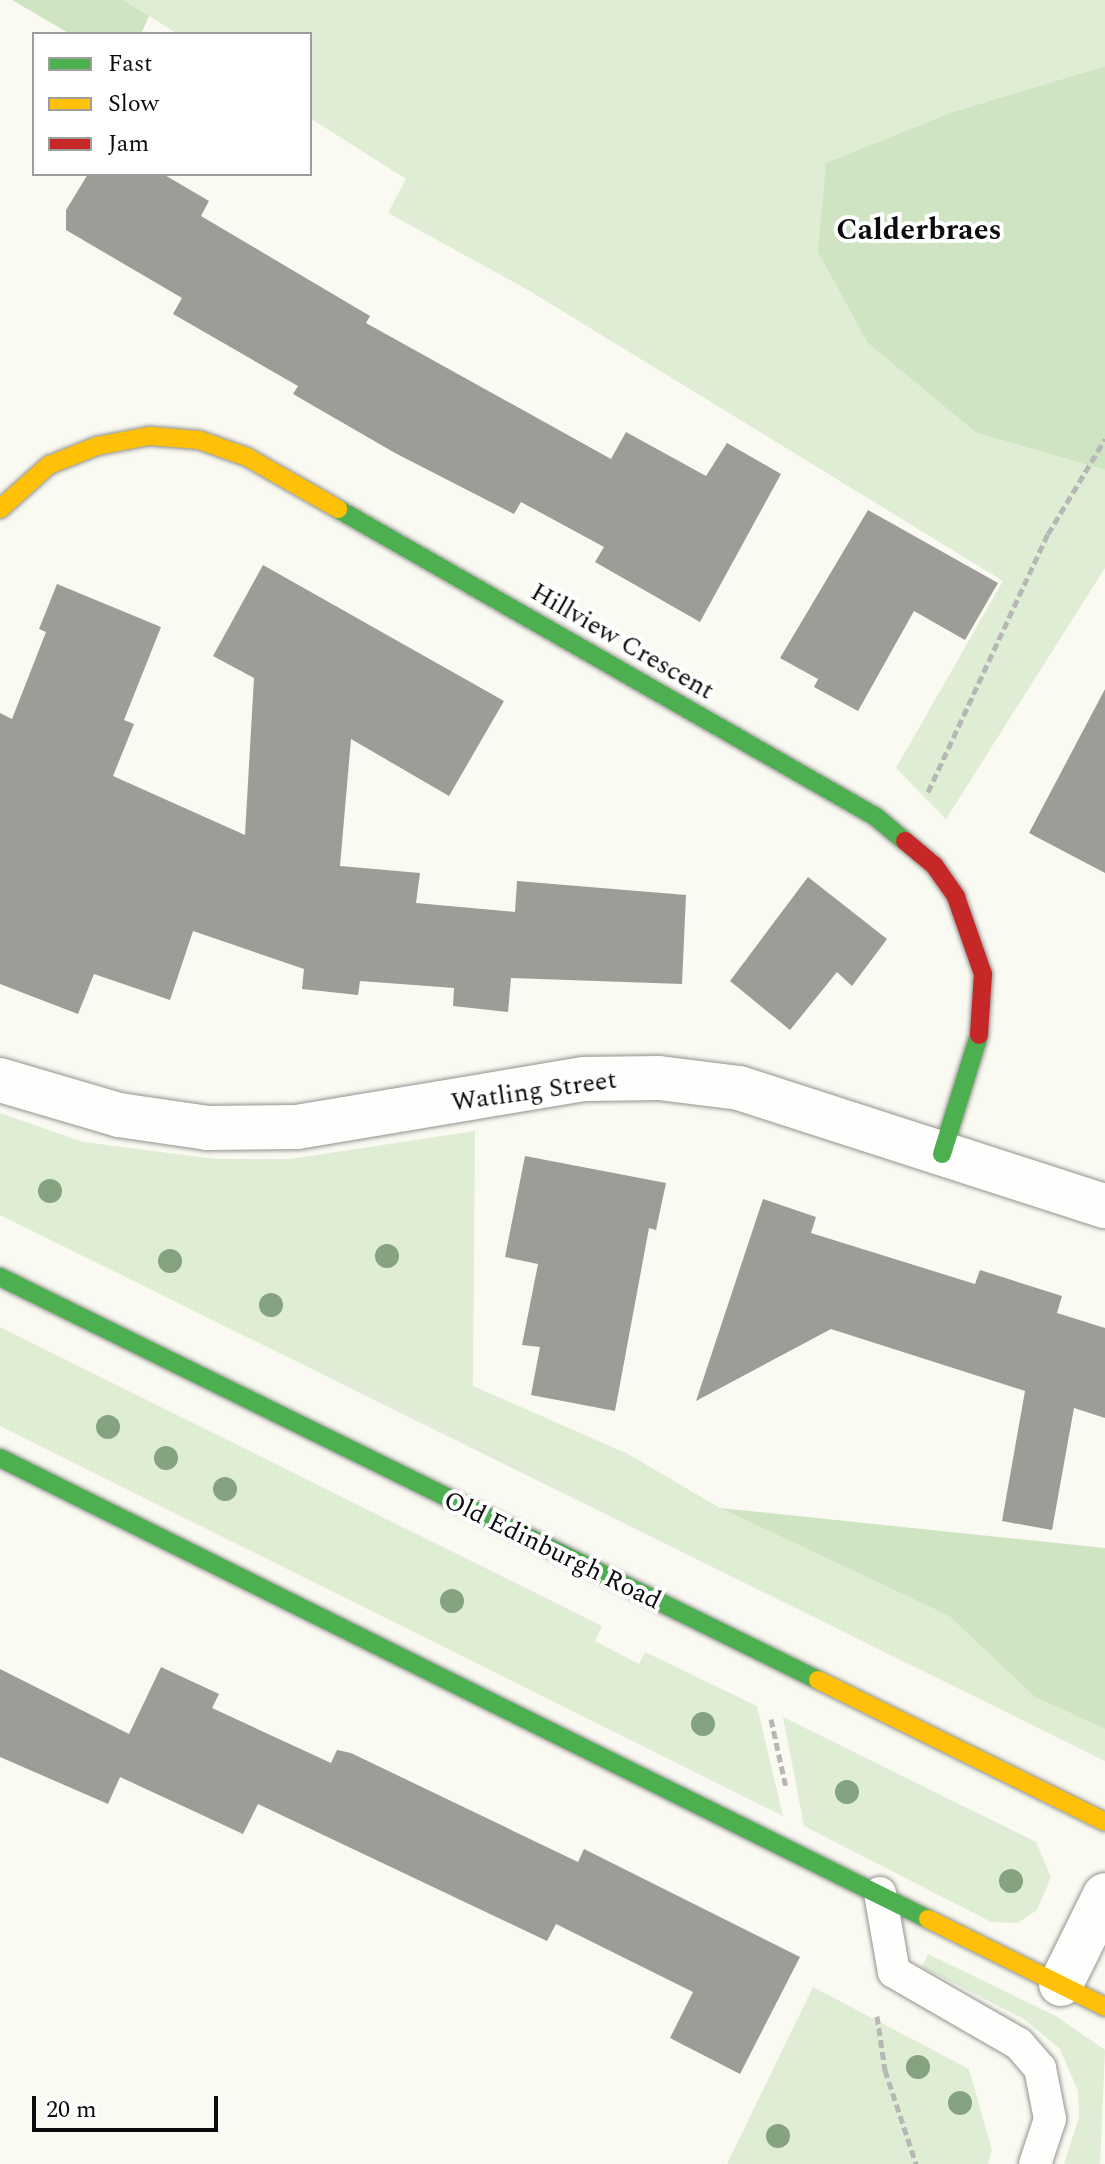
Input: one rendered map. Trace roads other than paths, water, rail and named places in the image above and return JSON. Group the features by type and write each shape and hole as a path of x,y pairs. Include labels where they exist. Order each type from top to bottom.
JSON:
{"street":[{"name":"Hillview Crescent","path":"0,509 49,465 97,446 149,436 199,440 247,457 906,838 956,897 983,974 982,1025 942,1154"},
{"name":"Watling Street","path":"0,1080 119,1115 208,1128 297,1127 570,1081 659,1078 739,1088 1105,1206"},
{"name":"Old Edinburgh Road","path":"0,1277 1105,1822"},
{"path":"0,1458 1105,2007"},
{"path":"1061,1984 1105,1895"}],"lane":[{"path":"880,1893 894,1972 1019,2044 1040,2068 1050,2119 1035,2164"}],"district":[{"name":"Calderbraes","path":"919,230"}]}
